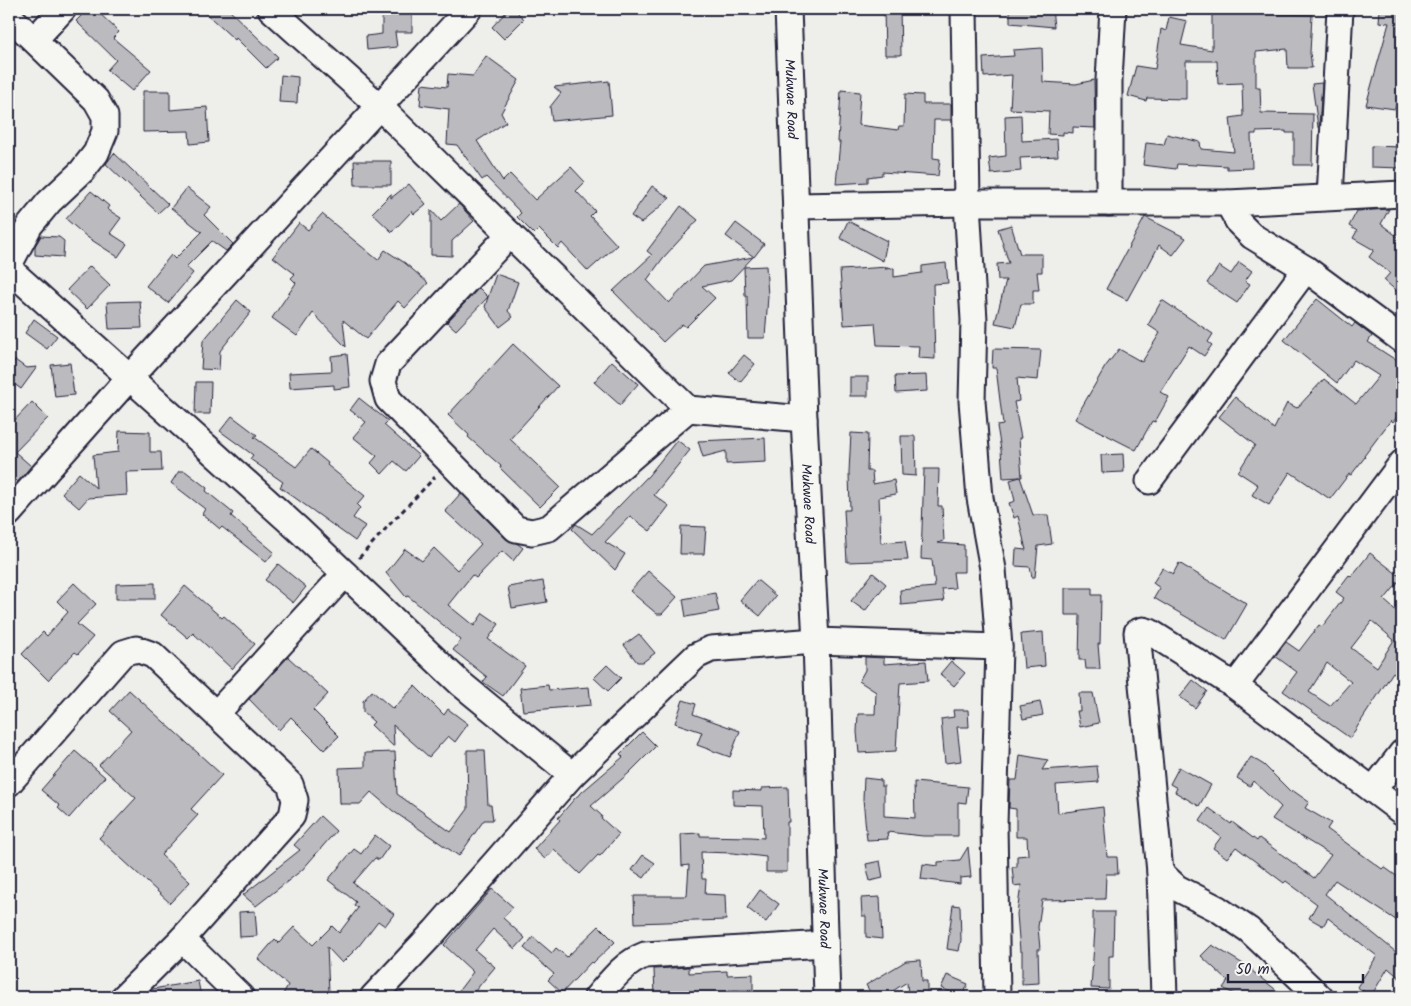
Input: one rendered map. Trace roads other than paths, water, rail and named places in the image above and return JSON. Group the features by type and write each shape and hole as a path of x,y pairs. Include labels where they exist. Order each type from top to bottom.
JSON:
{"street":[{"path":"35,39 63,9"},
{"path":"271,9 380,107 688,409 804,420"},
{"path":"9,513 129,378 469,9"},
{"name":"Mukwae Road","path":"788,9 804,420 816,641 827,997"},
{"path":"964,9 967,203 974,320 972,400 980,498 993,569 999,647 994,825 998,997"},
{"path":"1109,203 1108,80 1113,9"},
{"path":"1330,197 1340,9"},
{"path":"9,16 35,39 96,100 105,116 105,131 96,153 82,171 49,202 30,226 9,265"},
{"path":"796,206 967,203 1228,203 1402,194"},
{"path":"1228,203 1239,223 1252,236 1306,270 1402,340"},
{"path":"510,234 388,364 383,381 388,400 516,529 532,532 548,528 688,409"},
{"path":"9,269 299,530 460,682 572,775"},
{"path":"1149,482 1306,270"},
{"path":"1235,686 1402,463"},
{"path":"216,714 346,574"},
{"path":"1164,997 1160,872 1137,632 1143,630 1150,632 1235,686 1402,812"},
{"path":"373,997 435,931 572,775 696,656 711,649 816,641 999,647"},
{"path":"13,770 123,653 136,649 153,655 290,784 295,800 292,816 182,939 124,997"},
{"path":"1373,790 1402,753"},
{"path":"1160,872 1177,888 1218,909 1249,930 1320,997"},
{"path":"182,939 241,997"},
{"path":"597,997 626,965 645,955 825,944"}]}
